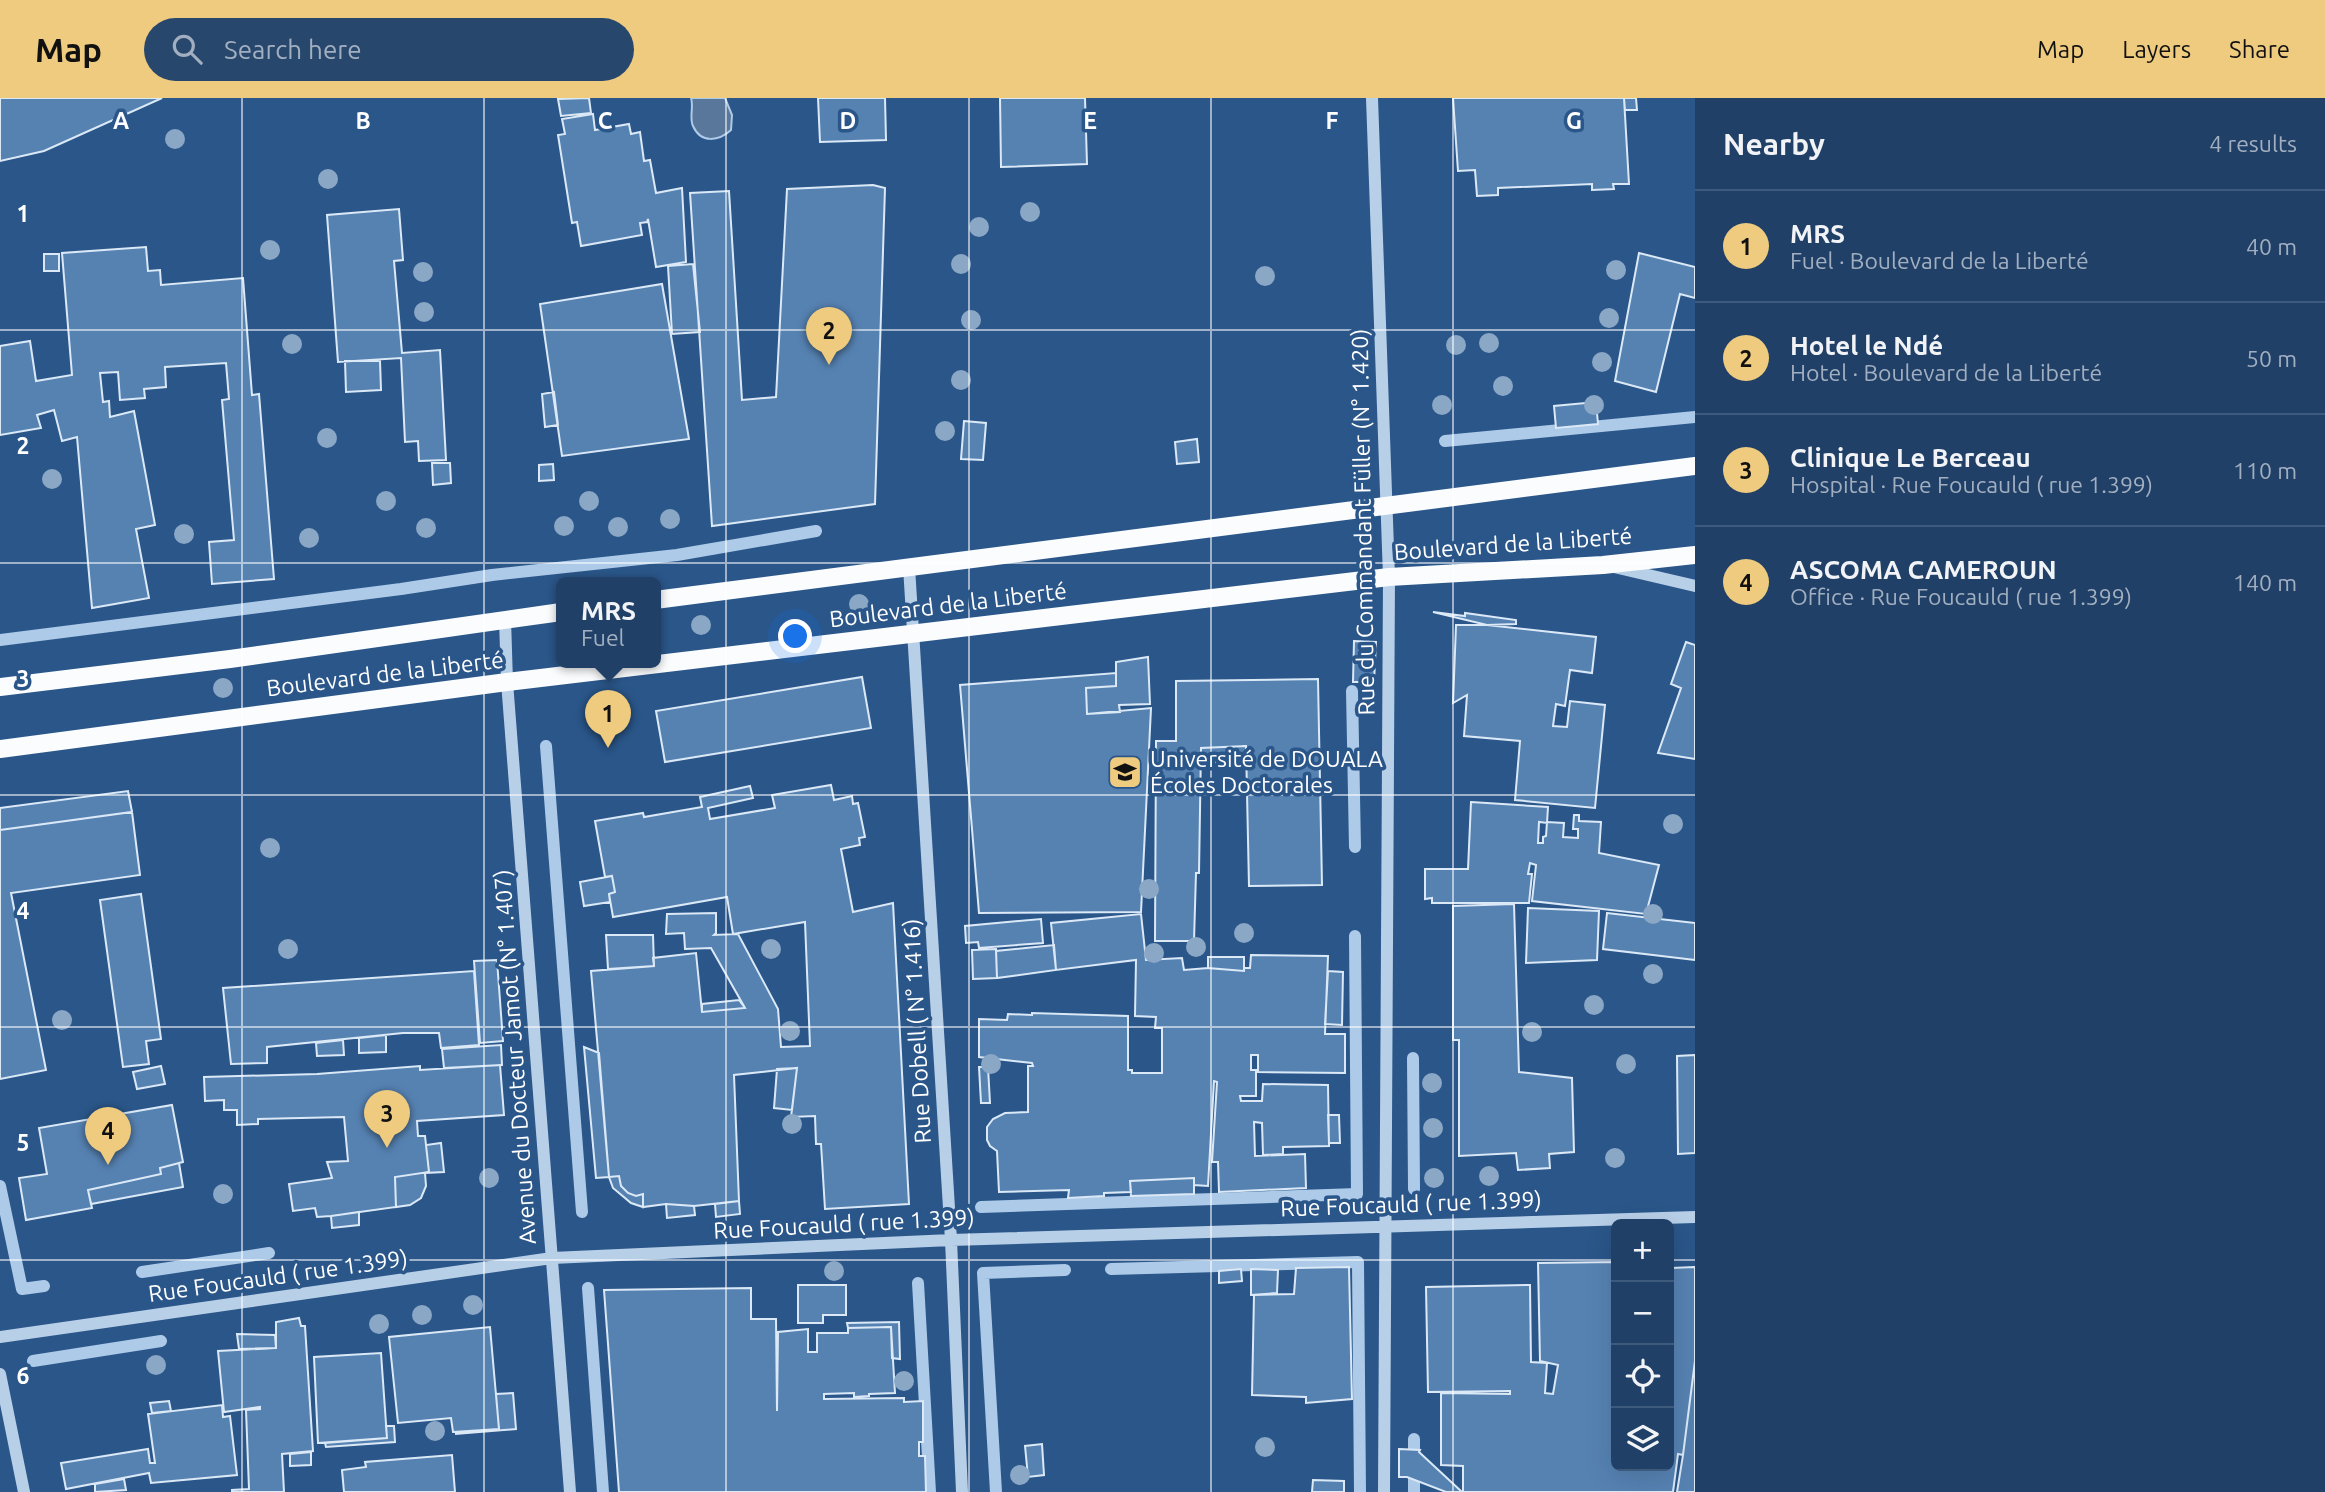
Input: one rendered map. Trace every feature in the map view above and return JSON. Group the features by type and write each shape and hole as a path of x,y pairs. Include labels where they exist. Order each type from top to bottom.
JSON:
{"main road":[{"name":"Boulevard de la Liberté","path":"661,599 1695,466"},
{"name":"Boulevard de la Liberté","path":"661,664 1389,577 1604,565 1695,555"},
{"name":"Boulevard de la Liberté","path":"0,687 230,659 556,613"},
{"name":"Boulevard de la Liberté","path":"0,749 626,668"}],"street":[{"name":"Rue du Commandant Füller (N° 1.420)","path":"1372,98 1389,577 1384,1492"},
{"path":"1604,565 1695,586"},
{"name":"Rue Dobell ( N° 1.416)","path":"909,567 951,1240 962,1492"},
{"name":"Avenue du Docteur Jamot (N° 1.407)","path":"505,619 507,682 570,1492"},
{"name":"Rue Foucauld ( rue 1.399)","path":"0,1337 552,1258 951,1240 1695,1217"},
{"path":"0,1374 24,1492"}],"water":[{"path":"691,98 725,98 732,115 731,130 721,137 710,139 696,132 692,123"}],"building":[{"path":"0,98 162,98 44,151 0,161"},
{"path":"589,98 591,113 561,116 558,99"},
{"path":"818,98 885,98 886,140 820,142"},
{"path":"1000,98 1085,98 1087,164 1001,167"},
{"path":"1453,98 1624,98 1629,184 1613,184 1614,189 1592,190 1592,184 1498,188 1498,195 1477,196 1475,170 1458,171"},
{"path":"1624,98 1636,98 1637,110 1625,110"},
{"path":"593,114 595,130 629,124 631,134 640,132 644,161 650,160 656,193 682,188 686,262 656,267 648,219 647,222 640,223 642,235 581,246 577,222 572,223 558,135 565,134 562,119"},
{"path":"873,185 885,188 875,504 712,526 690,193 729,191 742,400 776,397 787,189"},
{"path":"399,209 403,260 394,261 402,353 440,350 446,460 419,461 418,441 405,442 401,358 338,362 327,215"},
{"path":"146,247 148,271 160,270 161,285 243,278 252,395 259,394 274,579 212,584 209,542 234,540 222,400 229,399 226,363 165,367 166,387 144,389 145,398 120,400 118,372 100,373 103,402 109,401 110,417 134,411 155,525 136,529 149,598 92,608 77,437 62,441 54,410 37,415 41,428 0,435 0,346 30,341 36,381 72,375 62,253"},
{"path":"1639,253 1695,267 1695,298 1680,294 1656,392 1615,381"},
{"path":"44,254 59,254 59,271 44,271"},
{"path":"693,264 700,332 672,334 668,266"},
{"path":"662,284 689,439 562,456 540,304"},
{"path":"345,361 380,361 381,390 346,392"},
{"path":"554,392 558,425 545,427 542,394"},
{"path":"1596,402 1598,424 1556,428 1554,406"},
{"path":"964,421 986,423 983,460 961,459"},
{"path":"1197,439 1199,462 1177,464 1175,442"},
{"path":"432,463 450,463 451,483 433,485"},
{"path":"553,464 554,480 539,481 539,465"},
{"path":"1433,612 1516,620 1516,624 1487,625"},
{"path":"1456,625 1487,625 1596,637 1592,673 1570,670 1565,706 1556,704 1553,726 1567,727 1570,701 1605,705 1595,808 1515,800 1520,741 1464,736 1467,695 1453,703"},
{"path":"1354,641 1376,642 1374,682 1353,682"},
{"path":"1686,642 1695,645 1695,759 1658,753 1681,688 1671,684"},
{"path":"1148,657 1150,704 1119,705 1120,712 1087,714 1086,688 1116,686 1116,662"},
{"path":"1116,673 1116,686 1086,688 1087,714 1151,708 1141,912 979,913 960,685"},
{"path":"862,677 871,728 665,762 656,711"},
{"name":"Université de DOUALA Écoles Doctorales","path":"1318,679 1322,885 1249,886 1246,746 1201,748 1199,873 1196,873 1194,941 1155,941 1156,741 1176,741 1176,681"},
{"path":"1246,746 1247,762 1201,763 1201,748"},
{"path":"831,785 834,800 852,796 853,804 858,803 865,837 859,838 860,845 841,849 853,912 893,903 909,1204 825,1209 821,1144 816,1144 815,1116 791,1117 797,1068 734,1075 739,1201 694,1206 666,1204 643,1207 643,1194 636,1196 628,1193 621,1186 619,1176 609,1177 591,971 654,966 653,958 696,953 702,1012 745,1008 711,948 685,949 684,933 666,934 667,914 716,913 714,935 738,934 778,1009 781,1047 810,1046 805,922 733,934 727,897 613,917 609,894 615,892 612,876 605,877 595,821 643,813 644,817 702,807 700,797 750,786 753,798 708,808 710,819 775,808 772,795"},
{"path":"128,791 132,812 0,830 0,808"},
{"path":"1471,802 1548,807 1547,822 1564,823 1563,837 1578,838 1578,829 1573,829 1574,815 1579,815 1579,821 1601,822 1599,853 1659,865 1646,914 1532,901 1536,865 1530,863 1528,874 1532,874 1529,903 1432,903 1432,898 1425,899 1425,869 1468,869","holes":["1539,822 1547,823 1543,843 1538,843"]},
{"path":"132,812 140,875 11,893 46,1070 0,1079 0,830"},
{"path":"612,876 615,892 609,894 610,902 584,906 580,882"},
{"path":"141,894 161,1039 146,1041 149,1064 123,1067 100,900"},
{"path":"1514,904 1519,1072 1572,1078 1574,1152 1549,1154 1550,1168 1518,1170 1516,1153 1459,1156 1459,1040 1453,1040 1453,906"},
{"path":"1528,908 1599,911 1597,960 1526,963"},
{"path":"1607,913 1695,923 1695,960 1603,949"},
{"path":"1141,914 1146,960 1182,958 1184,970 1208,968 1244,971 1244,968 1250,968 1251,955 1328,956 1325,1034 1345,1034 1345,1073 1258,1072 1258,1055 1251,1055 1251,1070 1256,1070 1256,1096 1240,1096 1241,1101 1262,1101 1263,1084 1328,1085 1329,1146 1283,1147 1283,1154 1263,1155 1262,1123 1254,1122 1255,1156 1305,1154 1306,1188 1219,1192 1218,1162 1212,1162 1217,1082 1214,1081 1208,1186 1194,1185 1194,1178 1130,1181 1131,1192 1104,1193 1104,1196 1068,1198 1069,1190 999,1192 997,1151 987,1140 987,1127 993,1119 1005,1113 1028,1112 1028,1066 1033,1066 1032,1063 979,1057 979,1019 1007,1020 1008,1014 1032,1013 1128,1016 1128,1070 1132,1070 1132,1073 1162,1073 1162,1028 1155,1028 1156,1017 1135,1016 1136,960 1056,970 1051,923"},
{"path":"1041,919 1043,943 979,948 978,942 966,943 965,926"},
{"path":"606,935 653,935 654,966 608,969"},
{"path":"1054,945 1056,970 997,978 996,951"},
{"path":"996,949 997,978 973,979 972,950"},
{"path":"1208,957 1244,957 1244,971 1208,968"},
{"path":"497,960 503,1041 480,1043 474,961"},
{"path":"474,971 479,1045 441,1048 439,1033 403,1033 267,1047 267,1063 231,1064 223,988"},
{"path":"1328,971 1343,972 1342,1025 1325,1024"},
{"path":"739,1000 745,1008 702,1012 702,1004"},
{"path":"386,1035 386,1052 359,1053 359,1038"},
{"path":"343,1040 344,1055 317,1056 316,1043"},
{"path":"501,1045 502,1065 444,1068 442,1049"},
{"path":"584,1047 599,1053 609,1177 596,1178"},
{"path":"1695,1055 1695,1153 1678,1154 1677,1056"},
{"path":"500,1065 504,1115 417,1121 418,1136 425,1136 429,1172 395,1177 396,1207 331,1216 317,1217 315,1208 293,1211 289,1184 332,1178 327,1162 348,1161 344,1117 258,1119 258,1124 237,1125 237,1110 224,1110 224,1100 205,1101 204,1077 317,1074 420,1066 420,1070"},
{"path":"161,1066 165,1084 137,1089 133,1072"},
{"path":"979,1067 988,1067 990,1103 981,1103"},
{"path":"797,1068 792,1110 774,1108 777,1069"},
{"path":"172,1105 183,1162 160,1168 161,1174 88,1190 92,1208 26,1220 19,1178 47,1174 39,1128"},
{"path":"1328,1115 1339,1115 1340,1143 1329,1143"},
{"path":"441,1143 444,1172 425,1173 426,1186 421,1198 410,1205 396,1207 395,1177 429,1172 426,1145"},
{"path":"179,1163 183,1187 91,1204 88,1190 161,1174 160,1168"},
{"path":"619,1176 621,1186 628,1193 636,1196 643,1194 643,1207 631,1203 613,1188 609,1177"},
{"path":"1194,1178 1194,1194 1131,1196 1130,1181"},
{"path":"739,1201 740,1214 716,1217 715,1204"},
{"path":"666,1204 694,1206 695,1215 667,1218"},
{"path":"359,1212 359,1225 332,1228 331,1216"},
{"path":"1611,1262 1611,1471 1674,1471 1674,1268 1695,1267 1695,1361 1683,1455 1678,1454 1673,1492 1463,1492 1463,1466 1441,1465 1441,1393 1510,1394 1510,1391 1428,1392 1426,1287 1530,1285 1531,1362 1547,1363 1545,1393 1553,1394 1558,1365 1540,1361 1538,1263"},
{"path":"1349,1267 1352,1399 1306,1403 1306,1397 1252,1395 1254,1295 1294,1294 1296,1268"},
{"path":"1241,1269 1242,1281 1219,1283 1219,1271"},
{"path":"1251,1269 1278,1270 1277,1293 1251,1295"},
{"path":"798,1285 846,1285 846,1315 823,1315 823,1323 798,1323"},
{"path":"751,1288 751,1319 776,1319 777,1411 778,1332 808,1329 808,1352 817,1352 817,1333 848,1333 848,1328 891,1327 895,1393 854,1397 854,1393 824,1394 824,1399 904,1398 904,1402 923,1401 923,1442 919,1442 919,1456 925,1456 926,1492 619,1492 604,1290"},
{"path":"299,1318 301,1326 305,1326 313,1451 282,1454 284,1492 232,1492 249,1489 246,1410 260,1407 224,1412 218,1351 276,1348 276,1322"},
{"path":"899,1322 900,1359 892,1358 891,1327 848,1328 847,1323"},
{"path":"490,1327 499,1429 453,1432 451,1418 398,1423 389,1337"},
{"path":"237,1334 275,1335 276,1348 239,1349"},
{"path":"381,1353 387,1438 318,1443 314,1357"},
{"path":"1695,1361 1695,1492 1677,1492 1683,1455"},
{"path":"513,1393 516,1429 456,1434 499,1429 496,1394"},
{"path":"169,1401 171,1411 152,1413 150,1403"},
{"path":"222,1405 223,1417 230,1416 237,1475 151,1483 149,1473 66,1489 61,1463 148,1449 150,1463 155,1463 148,1414"},
{"path":"386,1426 394,1426 395,1442 326,1447 325,1443 387,1438"},
{"path":"1042,1444 1044,1475 1028,1477 1025,1446"},
{"path":"1399,1449 1420,1450 1419,1452 1462,1492 1446,1492 1407,1477 1399,1477"},
{"path":"311,1452 311,1465 290,1466 290,1454"},
{"path":"452,1455 455,1492 344,1492 342,1470 366,1467 365,1462"},
{"path":"124,1479 126,1490 95,1492 95,1484"},
{"path":"1313,1480 1344,1481 1344,1492 1312,1492"}],"waterway":[{"path":"1445,441 1695,417"},
{"path":"0,640 492,575 677,555 816,531"},
{"path":"1352,691 1355,847"},
{"path":"546,746 582,1212"},
{"path":"981,1207 1357,1194 1355,936"},
{"path":"1413,1058 1414,1189"},
{"path":"0,1186 22,1289 44,1286"},
{"path":"142,1272 269,1253"},
{"path":"1111,1269 1358,1262 1360,1492"},
{"path":"996,1492 983,1273 1065,1270"},
{"path":"918,1283 930,1492"},
{"path":"588,1288 603,1492"},
{"path":"33,1361 161,1341"},
{"path":"1414,1439 1414,1492"}],"place":[{"name":"Hotel le Ndé","path":"829,365"},
{"name":"MRS","path":"608,748"},
{"name":"Université de DOUALA Écoles Doctorales","path":"1125,772"},
{"name":"Clinique Le Berceau","path":"387,1148"},
{"name":"ASCOMA CAMEROUN","path":"108,1165"}]}
